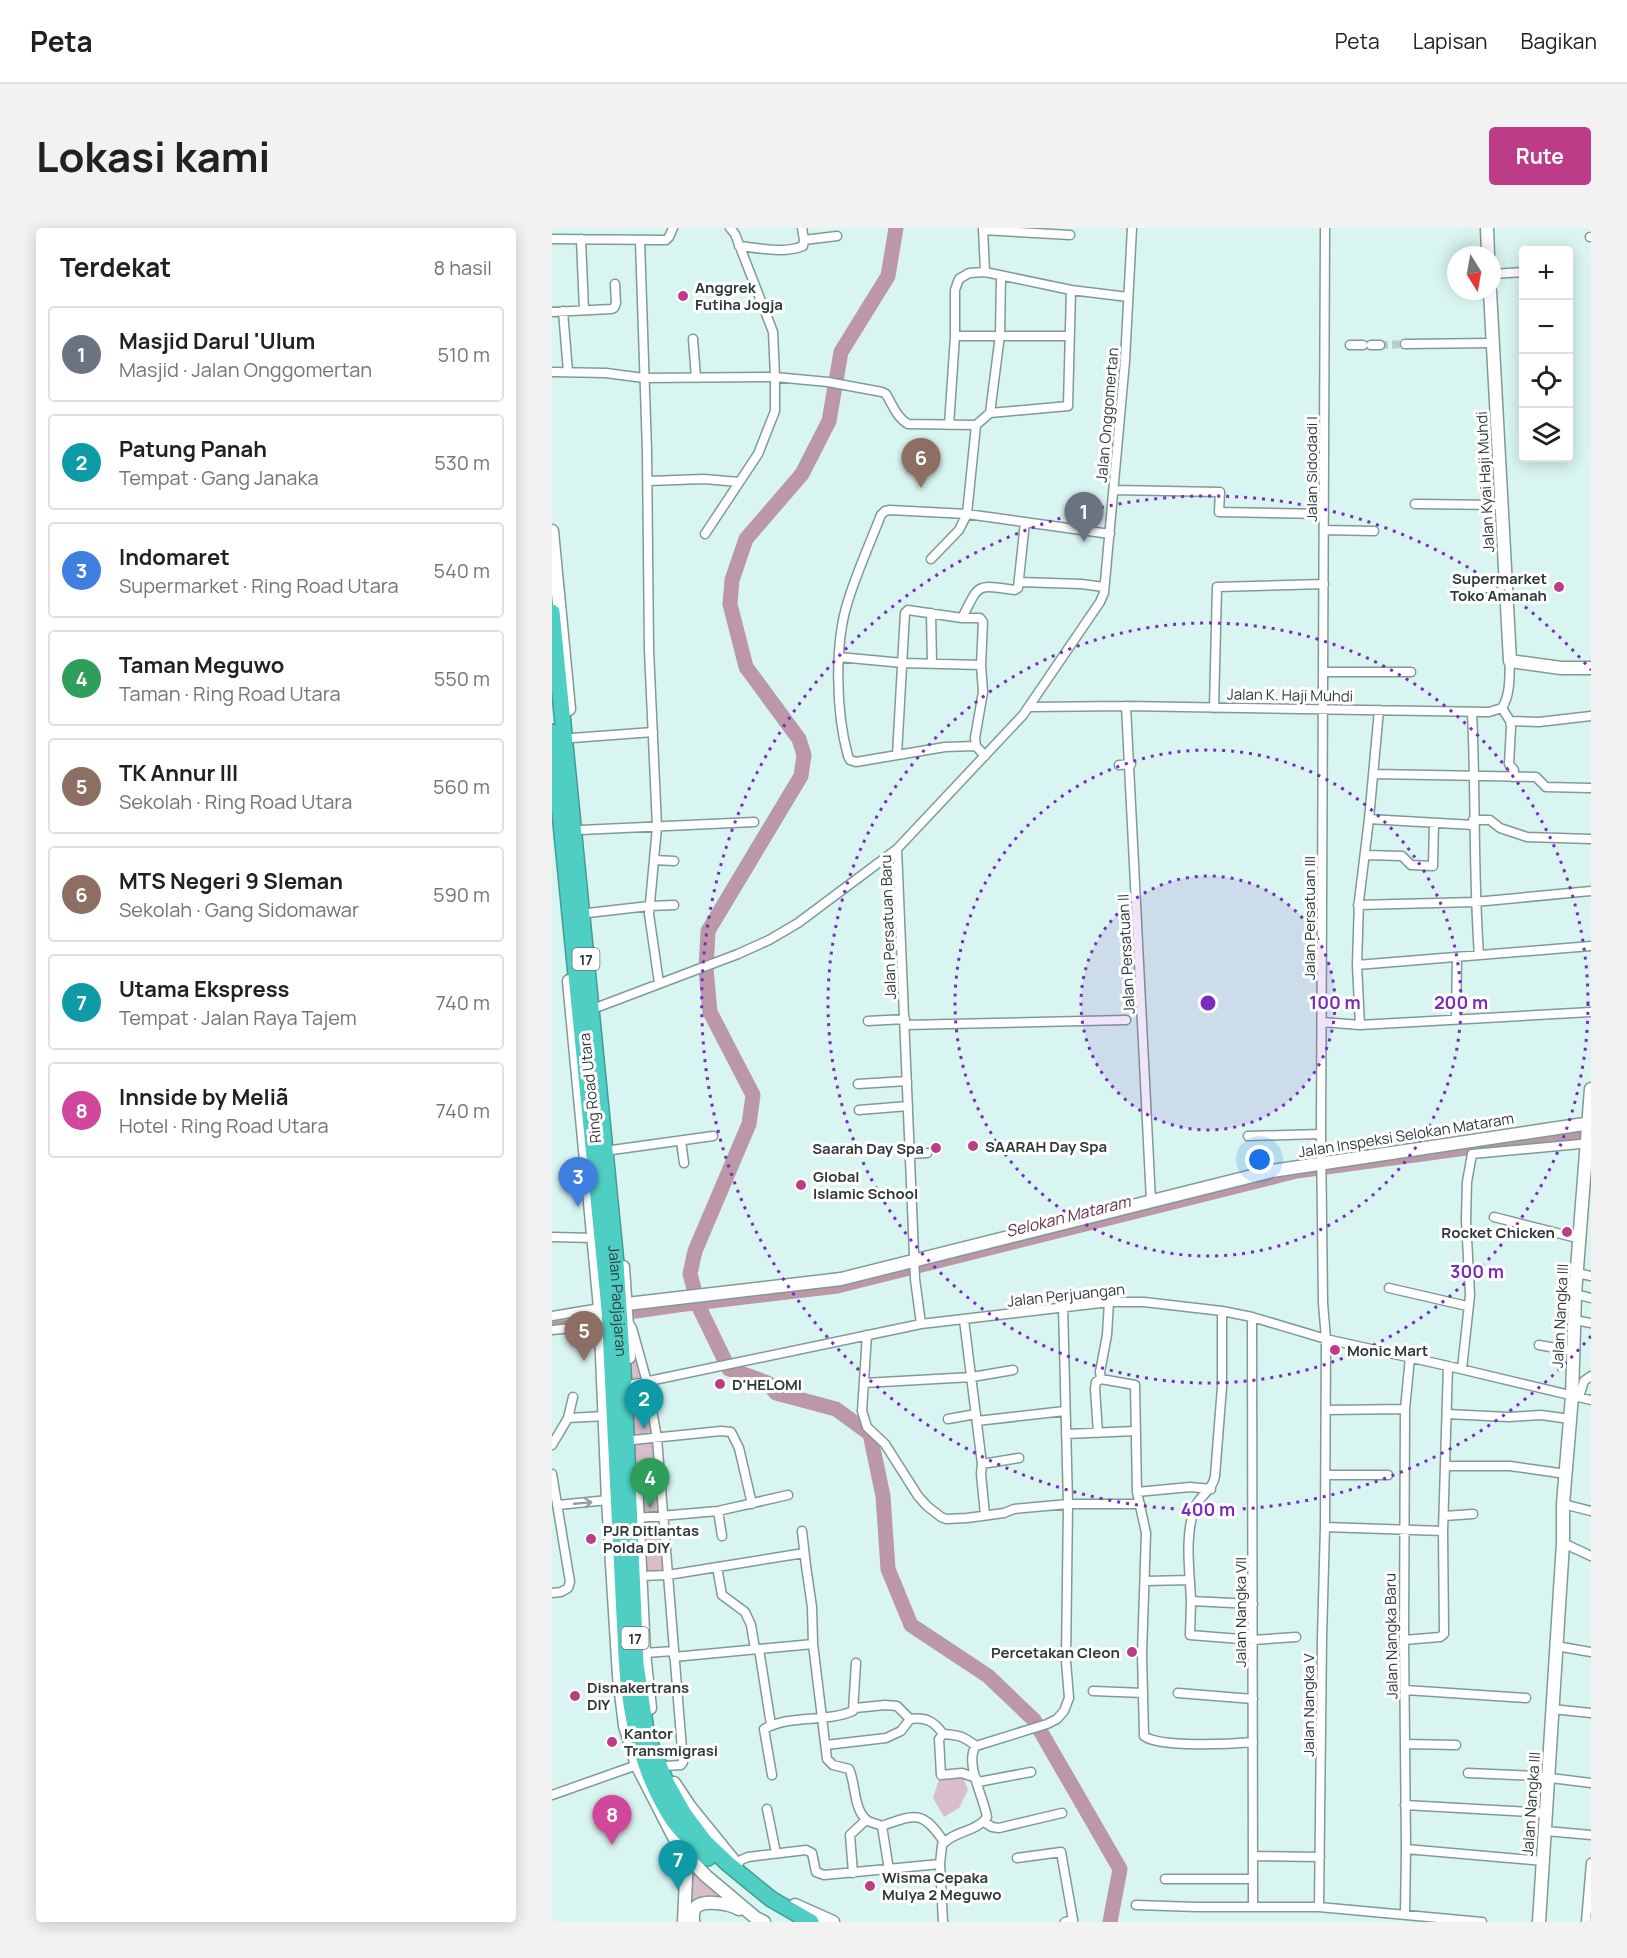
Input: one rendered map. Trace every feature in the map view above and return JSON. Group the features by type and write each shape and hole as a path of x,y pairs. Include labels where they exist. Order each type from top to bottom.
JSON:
{"highway":[{"name":"Jalan Padjajaran","path":"552,612 560,659 611,1182 603,1241"},
{"name":"Jalan Padjajaran","path":"552,732 603,1241 610,1264 638,1614 636,1664 646,1730 667,1784 684,1814 705,1842 771,1899 811,1922"},
{"name":"Jalan Padjajaran","path":"614,1315 611,1453 629,1699 643,1753 673,1820 696,1846 718,1868 768,1908 794,1922"}],"street":[{"path":"574,228 578,239 584,310"},
{"path":"552,239 666,240 673,228"},
{"path":"705,534 758,454 775,411 773,332 730,228"},
{"path":"739,246 777,250 797,249 803,246 802,228"},
{"name":"Jalan Onggomertan","path":"1100,602 1103,596 1114,490 1125,361 1132,228"},
{"name":"Jalan Sidodadi I","path":"1323,710 1325,228"},
{"path":"1487,228 1488,246"},
{"path":"984,272 983,229 1070,235"},
{"path":"804,240 837,236"},
{"path":"640,241 648,481 649,650 657,827 649,906 659,983"},
{"path":"949,425 956,336 955,296 959,279 969,273 984,272 1071,290 1128,297"},
{"path":"1501,273 1519,272"},
{"path":"990,413 1000,335 1001,276"},
{"path":"552,312 614,308 615,284"},
{"path":"552,372 606,373 644,378 775,377 844,384 886,394 898,415 908,424 976,425 990,413 1068,406 1071,290"},
{"name":"Jalan Kyai Haji Muhdi","path":"1491,300 1510,661"},
{"path":"563,311 568,372"},
{"path":"956,336 1070,336"},
{"path":"693,339 696,378"},
{"path":"1405,344 1493,343"},
{"path":"1350,345 1372,345"},
{"path":"931,559 959,530 967,514 976,425"},
{"path":"648,481 704,479 739,482"},
{"path":"1114,490 1220,492 1219,512 1324,514"},
{"path":"1415,504 1502,505"},
{"path":"976,746 945,747 856,762 850,760 848,756 838,695 839,657 848,602 881,515 885,511 967,514 1110,534"},
{"path":"962,618 979,588 985,586 1015,590 1018,588 1025,522"},
{"path":"1324,530 1374,531"},
{"name":"Ring Road Utara","path":"552,531 560,659 572,738 612,1150 614,1315 606,1416 611,1453 609,1500 621,1698 625,1726 637,1765 664,1821 687,1856 706,1876 760,1920"},
{"path":"1019,582 1104,587"},
{"path":"1214,708 1217,587 1324,584"},
{"path":"1477,588 1506,588"},
{"name":"Jalan Persatuan Baru","path":"921,1324 914,1264 897,849 1029,707 1100,602"},
{"path":"897,755 905,613 908,610 983,620 981,665 983,692 975,738 976,746 985,756"},
{"path":"931,613 932,663"},
{"path":"839,657 903,663 981,665"},
{"path":"1513,777 1514,770 1509,764 1510,720 1502,708 1509,692 1510,661 1561,668 1591,668"},
{"path":"1324,672 1411,672"},
{"name":"Jalan K. Haji Muhdi","path":"1029,707 1126,706 1472,712 1489,712 1502,708"},
{"name":"Jalan Persatuan II","path":"1126,706 1131,764 1151,1201"},
{"name":"Jalan Persatuan III","path":"1322,1169 1323,710"},
{"path":"1360,1025 1357,965 1359,905 1379,710"},
{"path":"1472,712 1475,777 1473,823 1475,902 1479,955"},
{"path":"1510,720 1539,722 1591,716"},
{"path":"572,738 653,732"},
{"path":"1119,765 1131,764"},
{"path":"1373,774 1536,777 1542,785 1552,789 1591,788"},
{"name":"Ring Road Utara","path":"552,803 554,839 603,1241 614,1315 630,1385 640,1576 638,1614 653,1729 665,1766 690,1807 737,1865 755,1881 779,1897 833,1922"},
{"path":"1369,819 1434,823 1473,823 1490,820 1500,828 1527,837 1591,839"},
{"path":"580,830 754,822"},
{"path":"1365,855 1402,856 1412,865 1432,866 1434,823"},
{"path":"598,1007 769,940 798,922 897,849"},
{"path":"654,860 674,861"},
{"path":"1359,905 1475,902 1591,891"},
{"path":"588,913 674,905"},
{"path":"1357,965 1591,946"},
{"path":"1456,1019 1457,957"},
{"path":"1322,1022 1360,1025 1591,1012"},
{"path":"868,1021 1126,1020"},
{"path":"858,1084 907,1082"},
{"name":"Jalan Nangka III","path":"1539,1922 1563,1544 1563,1504 1570,1419 1575,1397 1572,1352 1575,1294 1591,1089"},
{"path":"859,1110 908,1106"},
{"name":"Jalan Inspeksi Selokan Mataram","path":"552,1330 614,1315 841,1279 914,1264 1272,1171 1322,1169 1589,1124"},
{"path":"1248,1136 1321,1134"},
{"path":"612,1150 713,1136"},
{"path":"681,1141 684,1163"},
{"path":"1462,1369 1470,1289 1467,1191 1472,1154 1588,1143"},
{"path":"910,1154 927,1153"},
{"path":"1322,1169 1323,1303 1326,1339"},
{"path":"1494,1217 1581,1239"},
{"path":"552,1237 603,1241"},
{"path":"1577,1273 1591,1276"},
{"path":"1389,1288 1467,1306"},
{"path":"1575,1294 1591,1298"},
{"path":"1101,1379 1109,1302"},
{"name":"Jalan Perjuangan","path":"630,1385 921,1324 1063,1306 1144,1302 1222,1311 1252,1317 1326,1339 1448,1365 1591,1400"},
{"path":"943,1922 940,1853 944,1842 984,1822 987,1817 971,1757 972,1751 976,1746 1025,1732 1057,1719 1064,1711 1069,1698 1066,1662 1068,1504 1063,1306"},
{"path":"1222,1311 1222,1387 1215,1476 1211,1489 1199,1500 1190,1523 1191,1635 1253,1640 1296,1637"},
{"path":"614,1315 632,1328 647,1382 657,1438 683,1762 681,1765 665,1766"},
{"name":"Jalan Inspeksi Selokan Mataram","path":"552,1316 614,1315"},
{"name":"Jalan Nangka VII","path":"1252,1317 1253,1907"},
{"path":"964,1320 982,1464 985,1515"},
{"path":"1574,1320 1591,1323"},
{"path":"867,1335 862,1411 867,1427 885,1444 918,1496 927,1506 946,1519 1068,1504 1140,1504"},
{"name":"Jalan Nangka V","path":"1319,1907 1322,1638 1326,1527 1326,1339"},
{"path":"1539,1345 1572,1352"},
{"name":"Jalan Nangka Baru","path":"1405,1914 1405,1409 1410,1357"},
{"path":"1404,1640 1440,1637 1444,1634 1443,1531 1448,1365"},
{"path":"864,1383 972,1377 1013,1370"},
{"path":"1575,1397 1584,1381 1591,1376"},
{"path":"1098,1433 1095,1384 1101,1379 1135,1385 1137,1492 1146,1533 1142,1654 1143,1734 1145,1738 1179,1743 1222,1745 1253,1742"},
{"path":"552,1445 568,1418 573,1397"},
{"path":"1326,1410 1405,1409"},
{"path":"948,1419 1065,1411"},
{"path":"1447,1414 1508,1417 1541,1415 1570,1419"},
{"path":"568,1418 606,1416"},
{"path":"633,1440 721,1431 731,1432 739,1448 752,1504"},
{"path":"1066,1434 1136,1431"},
{"path":"982,1464 1019,1458"},
{"path":"1445,1466 1510,1466 1566,1474"},
{"path":"552,1473 570,1585 561,1592 552,1593"},
{"path":"1326,1475 1388,1475"},
{"path":"1137,1492 1190,1487 1211,1489"},
{"path":"637,1518 718,1510 788,1495"},
{"path":"558,1505 609,1500"},
{"path":"1563,1504 1591,1511"},
{"path":"718,1510 722,1536"},
{"path":"1444,1516 1473,1514"},
{"path":"1326,1527 1443,1531"},
{"path":"802,1532 827,1759 830,1764 847,1767 850,1771 858,1804 866,1820 882,1826 917,1816 934,1827 944,1842"},
{"path":"1563,1544 1591,1556"},
{"path":"640,1576 668,1575 804,1553"},
{"path":"717,1567 722,1594 742,1608 747,1615 757,1649 771,1725"},
{"path":"1146,1581 1190,1580"},
{"path":"1191,1601 1253,1605"},
{"path":"644,1653 674,1654 813,1644"},
{"path":"1556,1646 1591,1652"},
{"path":"772,1775 764,1729 771,1725 852,1713 855,1708 856,1663"},
{"path":"1405,1690 1526,1698"},
{"path":"1093,1691 1143,1693"},
{"path":"1178,1693 1253,1699"},
{"path":"855,1708 897,1706 910,1719"},
{"path":"1552,1710 1591,1713"},
{"path":"826,1745 886,1738 901,1731 910,1719 921,1718 936,1724 943,1734 964,1737 976,1746"},
{"path":"943,1734 939,1739 941,1775 962,1773 977,1780 1031,1772"},
{"path":"1406,1744 1456,1745"},
{"path":"552,1794 637,1765"},
{"path":"1468,1773 1548,1777 1591,1784"},
{"path":"1405,1805 1547,1813"},
{"path":"767,1809 776,1853"},
{"path":"984,1822 999,1828 1062,1813"},
{"path":"853,1873 850,1835 866,1820"},
{"path":"882,1826 889,1870"},
{"path":"1546,1831 1591,1835"},
{"path":"1406,1850 1543,1861"},
{"path":"737,1865 748,1857 809,1851 813,1856 816,1872 820,1875 940,1864"},
{"path":"1017,1858 1061,1852 1073,1920 1065,1922"},
{"path":"684,1922 687,1856"},
{"path":"1253,1857 1320,1857"},
{"path":"1586,1922 1591,1863"},
{"path":"1165,1879 1253,1879"},
{"path":"693,1922 693,1911 696,1906 717,1903 731,1905 760,1920"},
{"path":"1136,1905 1197,1908 1319,1907 1482,1922"}],"shaded area":[{"path":"628,1322 647,1381 668,1575 640,1576"},
{"path":"962,1774 968,1790 959,1808 944,1817 933,1798 940,1776"},
{"path":"689,1861 732,1903 691,1912"}],"waterway":[{"path":"896,228 888,276 841,352 829,421 802,474 746,539 732,580 730,604 746,667 799,739 804,755 801,776 708,931 706,969 710,1012 753,1095 749,1124 695,1251 690,1274 699,1307 729,1369 768,1383 776,1393 836,1409 870,1434 883,1496 888,1569 911,1625 988,1676 1034,1720 1120,1869 1110,1922"},
{"name":"Selokan Mataram","path":"622,1316 838,1289 1297,1174 1591,1134"},
{"name":"Selokan Mataram","path":"552,1326 605,1319"}],"tunnel":[{"path":"1380,345 1405,344"}],"place":[{"name":"Anggrek Futiha Jogja","path":"683,296"},
{"name":"MTS Negeri 9 Sleman","path":"921,488"},
{"name":"Masjid Darul 'Ulum","path":"1084,542"},
{"name":"Supermarket Toko Amanah","path":"1559,587"},
{"name":"SAARAH Day Spa","path":"973,1146"},
{"name":"Saarah Day Spa","path":"936,1148"},
{"name":"Global Islamic School","path":"801,1185"},
{"name":"Indomaret","path":"578,1207"},
{"name":"Rocket Chicken","path":"1567,1232"},
{"name":"Monic Mart","path":"1335,1350"},
{"name":"TK Annur III","path":"584,1361"},
{"name":"D'HELOMI","path":"720,1384"},
{"name":"Patung Panah","path":"644,1429"},
{"name":"Taman Meguwo","path":"650,1508"},
{"name":"PJR Ditlantas Polda DIY","path":"591,1539"},
{"name":"Percetakan Cleon","path":"1132,1652"},
{"name":"Disnakertrans DIY","path":"575,1696"},
{"name":"Kantor Transmigrasi","path":"612,1742"},
{"name":"Innside by Meliã","path":"612,1845"},
{"name":"Wisma Cepaka Mulya 2 Meguwo","path":"870,1886"},
{"name":"Utama Ekspress","path":"678,1890"}]}
